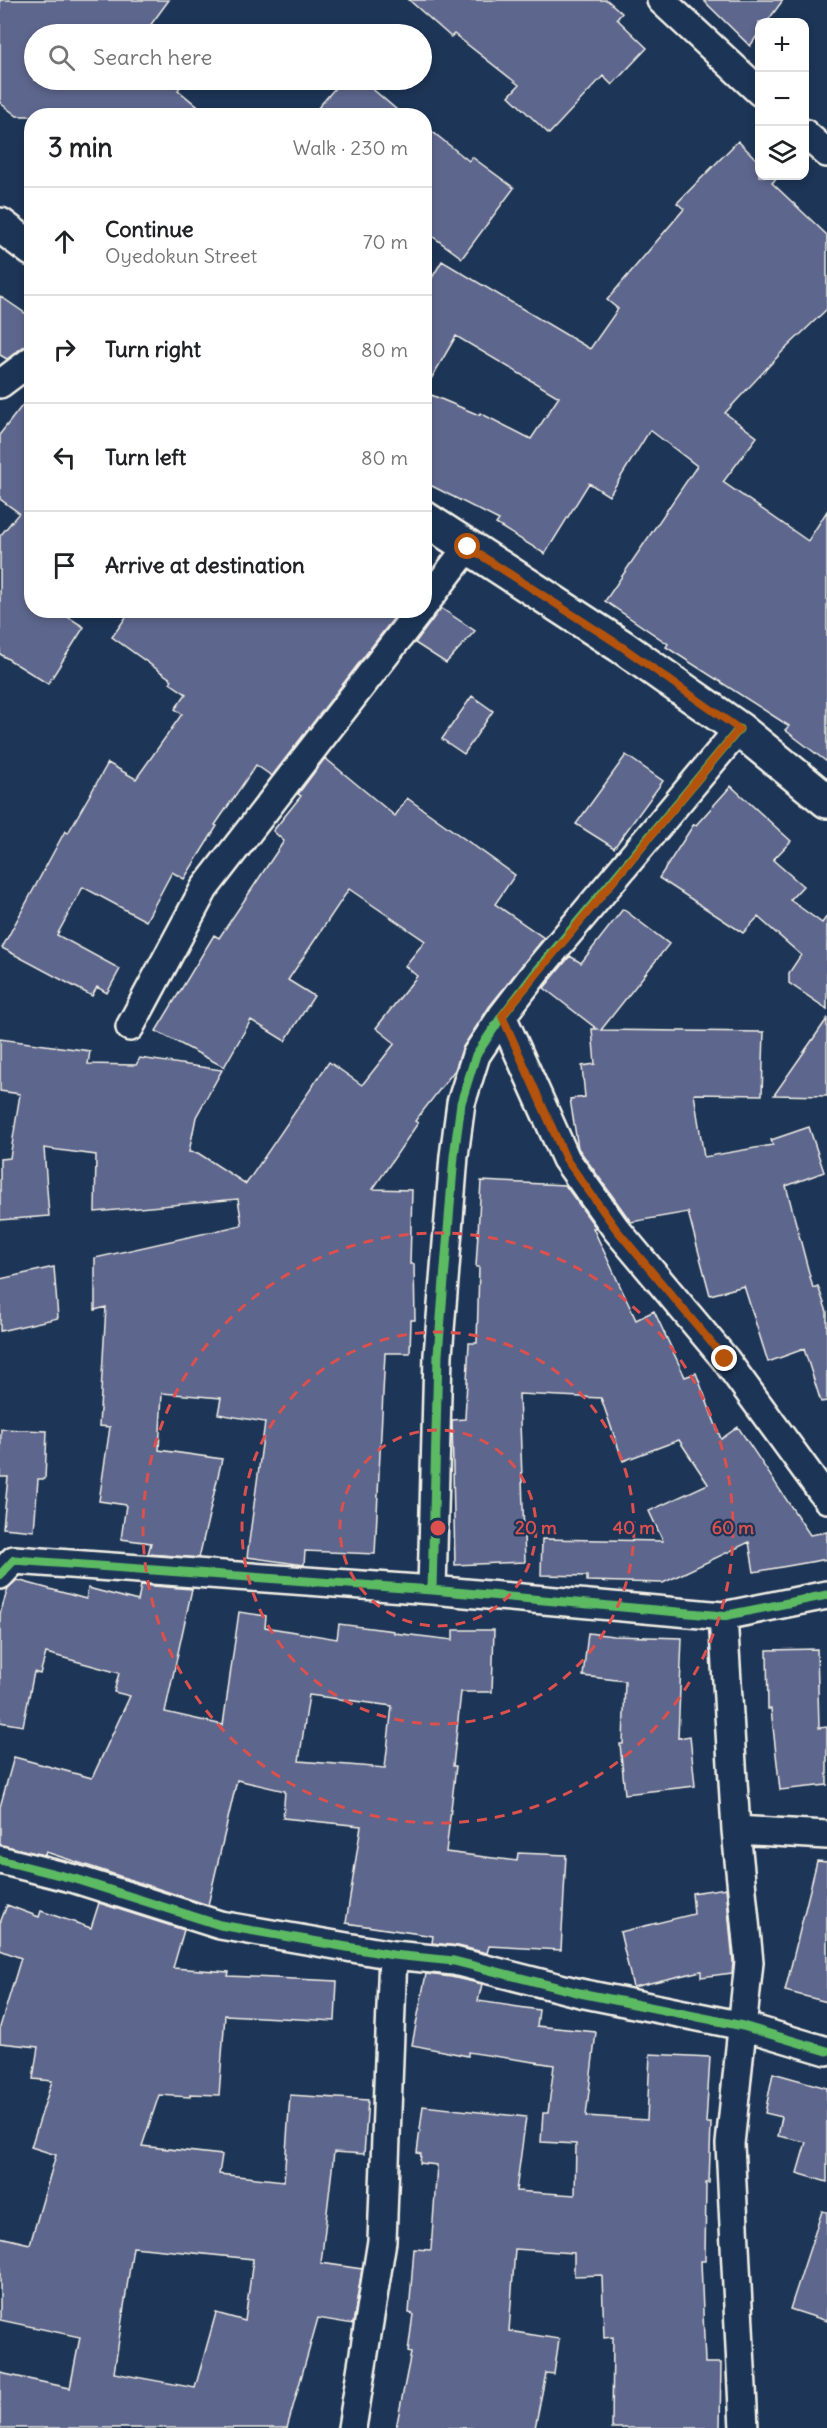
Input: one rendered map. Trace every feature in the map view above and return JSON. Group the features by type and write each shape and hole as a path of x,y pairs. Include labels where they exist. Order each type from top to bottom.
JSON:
{"street":[{"path":"661,0 755,88"},
{"path":"809,137 827,153"},
{"path":"0,225 24,243"},
{"path":"0,384 24,366"},
{"path":"432,523 621,646 739,729 827,801"},
{"path":"432,594 468,547"},
{"path":"130,1027 204,889 414,618"},
{"path":"432,1590 438,1355 460,1103 476,1055 502,1016 739,729"},
{"path":"502,1016 566,1159 616,1229 725,1359 827,1499"},
{"path":"0,1575 14,1560 432,1590 723,1616 827,1595"},
{"path":"723,1616 736,1830 749,1962 730,2144 744,2428"},
{"path":"736,1830 827,1835"},
{"path":"0,1860 75,1879 220,1925 393,1955 454,1961 580,1993 744,2026 827,2051"},
{"path":"352,2428 382,2241 393,1955"}],"building":[{"path":"0,0 169,0 151,24 24,24 24,90 178,90 199,108 24,108 24,116 17,116 0,103"},
{"path":"409,0 607,0 622,13 617,19 647,48 612,85 603,76 549,134 509,96 519,85 454,34 451,37"},
{"path":"703,0 783,0 770,18 755,18 755,39 750,46"},
{"path":"333,90 374,90 395,108 318,108"},
{"path":"432,131 469,161 472,157 514,188 462,258 432,236"},
{"path":"738,141 755,158 755,180 775,180 772,183 827,235 827,309 782,352 725,413 757,437 723,482 808,541 827,511 827,762 785,730 789,726 666,647 668,644 605,601 697,466 650,430 609,496 589,483 545,554 496,524 499,520 432,486 432,395 479,415 480,413 531,439 559,397 456,336 432,377 432,278 442,261 590,349 618,309 607,300 684,209 677,203"},
{"path":"0,296 24,312 24,347 7,359 0,355"},
{"path":"24,403 24,618 70,618 84,627 48,684 0,654 0,536 19,513 0,499 0,434"},
{"path":"441,608 475,631 446,663 415,643"},
{"path":"125,618 394,618 272,776 256,765 215,825 217,826 184,879 172,872 146,921 83,887 57,935 120,969 107,993 97,987 92,996 2,948 65,831 68,833 108,763 136,779 182,714 175,709 186,694 170,683 172,680 112,637"},
{"path":"472,696 493,711 464,754 442,739"},
{"path":"626,755 663,781 614,848 576,824"},
{"path":"325,758 395,816 407,798 515,875 495,904 544,938 489,1007 463,1047 455,1070 415,1121 418,1123 373,1189 412,1190 410,1264 414,1264 415,1320 411,1320 410,1353 385,1353 375,1554 305,1551 304,1565 247,1557 265,1422 218,1414 221,1398 162,1393 159,1450 222,1459 199,1558 148,1554 151,1543 121,1539 126,1505 99,1501 110,1427 99,1426 106,1307 95,1310 95,1258 242,1225 238,1199 95,1212 96,1155 44,1148 49,1216 0,1220 0,1159 10,1158 20,1094 0,1091 0,1039 90,1051 88,1064 136,1065 140,1058 222,1070 196,1117 189,1152 198,1153 246,1184 329,1062 362,1085 395,1043 376,1028 417,976 405,966 425,941 349,889 288,980 314,996 285,1041 251,1020 224,1067 156,1031 214,935 219,938 284,841 273,831 301,796 298,794"},
{"path":"731,786 791,841 773,860 803,886 790,900 822,923 827,916 827,1009 789,983 789,973 801,955 758,917 743,933 659,878 694,824 696,825"},
{"path":"623,909 669,944 601,1030 764,1032 762,1095 694,1094 704,1157 773,1145 771,1140 809,1127 824,1172 786,1186 813,1288 818,1286 827,1312 827,1401 821,1402 804,1349 768,1362 744,1286 710,1295 688,1212 631,1222 578,1148 570,1099 585,1097 582,1066 595,1064 592,1029 597,1029 544,988 570,956 581,963"},
{"path":"827,1019 827,1096 774,1095"},
{"path":"481,1181 565,1185 596,1228 593,1228 636,1320 654,1311 685,1377 696,1373 721,1439 738,1427 810,1535 827,1532 827,1559 754,1572 749,1542 663,1583 587,1581 587,1576 541,1575 542,1539 663,1541 649,1511 708,1484 679,1440 623,1461 601,1398 519,1394 525,1562 455,1565 452,1420 465,1419 469,1343 477,1343 479,1267 476,1267"},
{"path":"54,1267 58,1318 0,1331 0,1279"},
{"path":"1,1429 47,1431 45,1479 38,1479 34,1531 3,1528 8,1477 0,1477"},
{"path":"17,1580 86,1599 88,1588 138,1601 141,1585 192,1589 165,1712 223,1725 239,1612 266,1616 265,1627 337,1639 339,1624 453,1640 453,1630 494,1630 492,1692 461,1692 453,1766 456,1766 446,1852 517,1861 518,1853 566,1855 561,1950 489,1946 487,1953 432,1943 433,1936 346,1923 361,1826 283,1818 285,1791 237,1780 208,1905 46,1852 45,1855 0,1845 0,1807 14,1757 92,1778 130,1696 114,1692 119,1673 46,1653 40,1674 34,1672 23,1726 0,1722 0,1614 8,1588","holes":["309,1695 392,1706 385,1768 299,1761"]},
{"path":"588,1633 682,1638 678,1738 690,1736 695,1786 625,1794 620,1744 623,1744 625,1681 583,1676"},
{"path":"817,1649 819,1728 827,1727 827,1785 780,1790 771,1709 768,1709 767,1650"},
{"path":"817,1861 827,1862 827,2002 785,1991"},
{"path":"726,1888 732,1973 701,1977 701,1971 633,1987 620,1932 694,1914 692,1893"},
{"path":"99,1903 184,1930 173,1968 229,1972 228,1976 337,1981 335,2021 225,2015 219,2095 190,2094 190,2097 159,2095 142,2146 222,2155 219,2174 284,2181 290,2095 368,2100 364,2154 334,2152 321,2263 362,2269 353,2324 318,2318 287,2428 0,2428 0,2373 70,2388 80,2337 0,2320 0,2237 30,2244 56,2155 31,2147 52,2081 33,2079 38,2047 0,2043 0,2027 21,1958 0,1950 0,1923 7,1905 39,1917 41,1911 91,1928","holes":["133,2247 253,2259 245,2321 216,2313 195,2388 114,2373"]},
{"path":"426,1974 482,1984 478,2001 539,2010 537,2026 596,2032 586,2116 647,2120 650,2054 710,2057 706,2123 711,2123 709,2183 706,2183 705,2261 701,2261 705,2363 721,2363 720,2428 612,2428 613,2337 604,2338 602,2275 574,2276 574,2253 515,2249 509,2331 559,2339 554,2374 546,2373 535,2428 396,2428 411,2353 408,2352 413,2314 409,2313 414,2249 431,2250 437,2165 420,2163 421,2154 417,2153 423,2106 526,2117 516,2191 575,2195 576,2144 541,2142 543,2113 548,2113 554,2065 468,2052 468,2056 412,2045"},
{"path":"773,2073 827,2088 827,2182 797,2173 806,2142 778,2136 782,2117 765,2113"},
{"path":"822,2211 827,2212 827,2321 790,2309"}],"cycle path":[{"path":"432,1590 438,1355 454,1156 461,1103 476,1055 535,973 739,729"},
{"path":"0,1575 14,1560 432,1590 723,1616 827,1595"},
{"path":"0,1860 75,1879 220,1925 393,1955 454,1961 580,1993 743,2026 827,2051"}],"route":[{"path":"468,547 621,646 739,729 535,973 502,1016 566,1159 616,1229 725,1359"}]}
